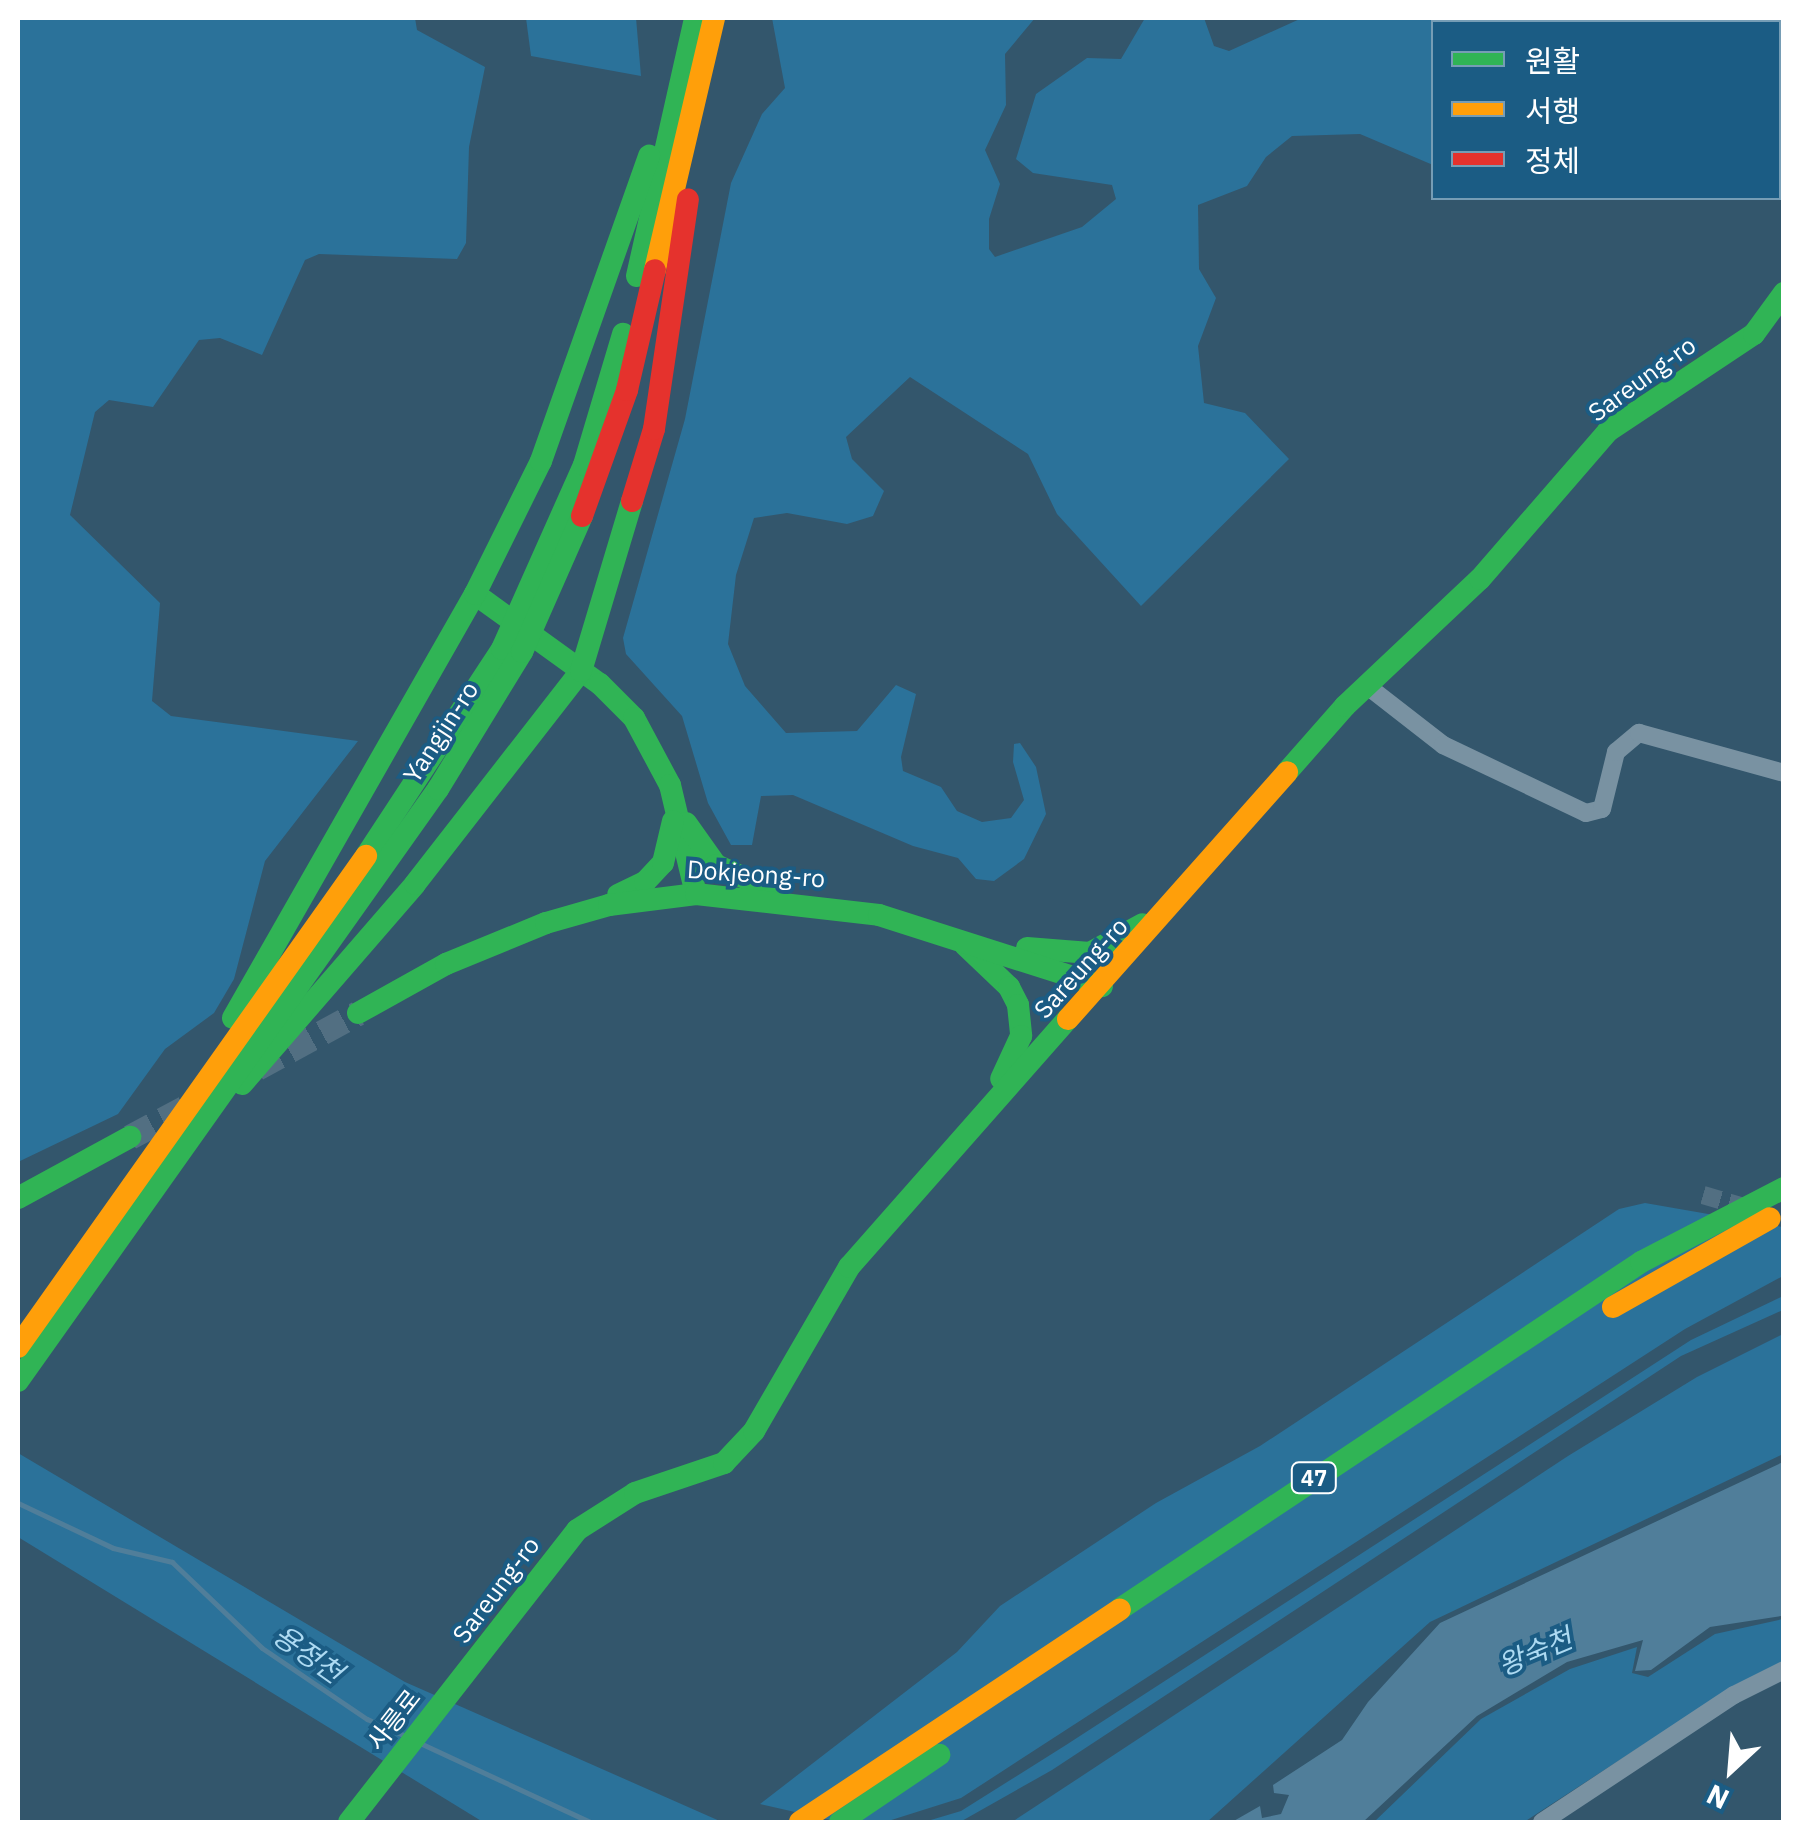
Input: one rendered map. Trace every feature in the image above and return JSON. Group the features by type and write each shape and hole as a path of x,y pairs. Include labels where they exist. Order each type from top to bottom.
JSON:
{"main road":[{"path":"139,1172 475,594 583,357 704,18"},
{"path":"168,1166 415,884 581,671 654,429 704,18"},
{"name":"Yangjin-ro","path":"18,1381 438,788 514,647 627,390 704,18"},
{"name":"Sareung-ro","path":"451,1692 577,1530 635,1493 724,1463 754,1431 850,1267 1366,685 1480,579 1608,431 1754,334 1784,292"},
{"path":"475,594 581,671 634,718 694,838 727,873 834,906"},
{"name":"Yangjin-ro","path":"18,1347 514,647"},
{"path":"674,801 696,894"},
{"path":"574,914 656,873 668,851 674,801"},
{"path":"958,938 1090,953 1121,940 1189,889"},
{"name":"Dokjeong-ro","path":"358,1013 463,956 574,914 696,894 834,906 958,938 1102,986"},
{"path":"958,938 1009,987 1022,1021 1018,1051 962,1137"},
{"path":"18,1198 130,1138"},
{"name":"47","path":"840,1822 860,1794 1640,1262 1784,1188"},
{"name":"47","path":"800,1822 860,1794 1645,1286 1784,1212"},
{"name":"사릉로","path":"349,1822 451,1692"}],"street":[{"path":"1366,685 1443,746 1586,813 1602,809 1616,752 1639,734 1784,773"},
{"path":"1542,1822 1734,1695 1784,1670"}],"shaded area":[{"path":"18,18 415,18 417,30 485,67 469,147 466,243 457,259 319,254 305,260 262,355 220,338 199,340 153,407 109,400 95,412 70,515 160,603 152,701 171,716 358,741 265,861 234,979 214,1013 165,1049 118,1114 18,1162"},
{"path":"526,18 636,18 641,76 531,56"},
{"path":"772,18 1035,18 1005,54 1006,105 985,150 1000,184 989,219 989,249 995,257 1082,227 1116,199 1112,185 1033,173 1016,159 1036,94 1087,58 1121,59 1145,18 1204,18 1214,46 1229,51 1302,18 1571,18 1431,20 1431,164 1360,134 1292,136 1266,157 1247,186 1198,205 1199,269 1216,298 1198,346 1204,403 1245,413 1289,459 1141,606 1057,514 1028,454 910,377 846,437 852,459 884,491 873,516 847,524 787,513 754,518 736,575 728,644 745,686 786,733 857,731 896,685 916,694 901,757 903,771 941,787 957,811 982,822 1011,818 1024,800 1013,762 1014,744 1020,743 1036,767 1046,814 1024,859 994,881 976,879 958,858 913,846 793,795 761,796 752,845 731,845 708,803 682,716 626,654 623,638 685,419 731,183 762,114 785,88"},
{"path":"1645,1203 1783,1227 1783,1276 1685,1329 961,1798 885,1822 839,1822 760,1804 957,1652 1000,1606 1156,1503 1260,1446 1619,1209"},
{"path":"1783,1296 1783,1310 1681,1356 1052,1770 960,1822 924,1822 961,1811 1691,1340"},
{"path":"1783,1334 1783,1454 1430,1622 1207,1822 1012,1822 1568,1456 1697,1377"},
{"path":"18,1453 405,1682 722,1822 483,1822 18,1537"},
{"path":"1783,1619 1783,1666 1737,1684 1524,1822 1374,1822 1481,1719 1570,1669 1637,1647 1632,1673 1648,1677 1715,1634"}],"water":[{"name":"왕숙천","path":"1783,1462 1781,1616 1710,1627 1651,1670 1635,1671 1643,1640 1567,1662 1477,1716 1363,1822 1232,1822 1260,1806 1262,1818 1281,1814 1289,1795 1274,1793 1273,1785 1342,1740 1368,1702 1440,1623"}],"waterway":[{"name":"용정천","path":"18,1503 113,1548 172,1562 262,1648 367,1719 408,1737"},
{"name":"용정천","path":"422,1744 590,1822"}],"tunnel":[{"path":"257,1068 358,1013"},
{"path":"130,1137 192,1104"},
{"path":"1703,1195 1744,1207"}],"traffic: fast":[{"path":"637,276 695,18"},
{"path":"233,1018 475,594 541,461 649,156"},
{"path":"1287,772 1345,706 1480,579 1608,431 1754,334 1784,293"},
{"path":"366,856 502,649 584,465 623,334"},
{"path":"242,1084 415,884 581,671 632,501"},
{"path":"18,1381 438,789 522,652 582,516"},
{"path":"475,594 600,684 634,718 670,785 696,894"},
{"path":"618,895 645,882 663,863 673,821"},
{"path":"686,823 716,865 769,889"},
{"path":"358,1013 446,964 546,923 609,905 696,894 879,915 1102,986"},
{"path":"1027,948 1090,953 1143,924"},
{"path":"965,945 1009,987 1018,1005 1021,1036 1001,1079"},
{"path":"349,1822 577,1530 635,1493 724,1463 754,1431 849,1267 1068,1019"},
{"path":"18,1198 130,1137"},
{"path":"1120,1609 1641,1262 1784,1188"},
{"path":"840,1822 939,1755"}],"traffic: slow":[{"path":"655,270 714,18"},
{"path":"1068,1019 1287,772"},
{"path":"18,1347 366,856"},
{"path":"1613,1307 1770,1218"},
{"path":"800,1822 1120,1609"}],"traffic: jam":[{"path":"632,501 654,429 688,199"},
{"path":"582,516 627,390 655,270"}]}
